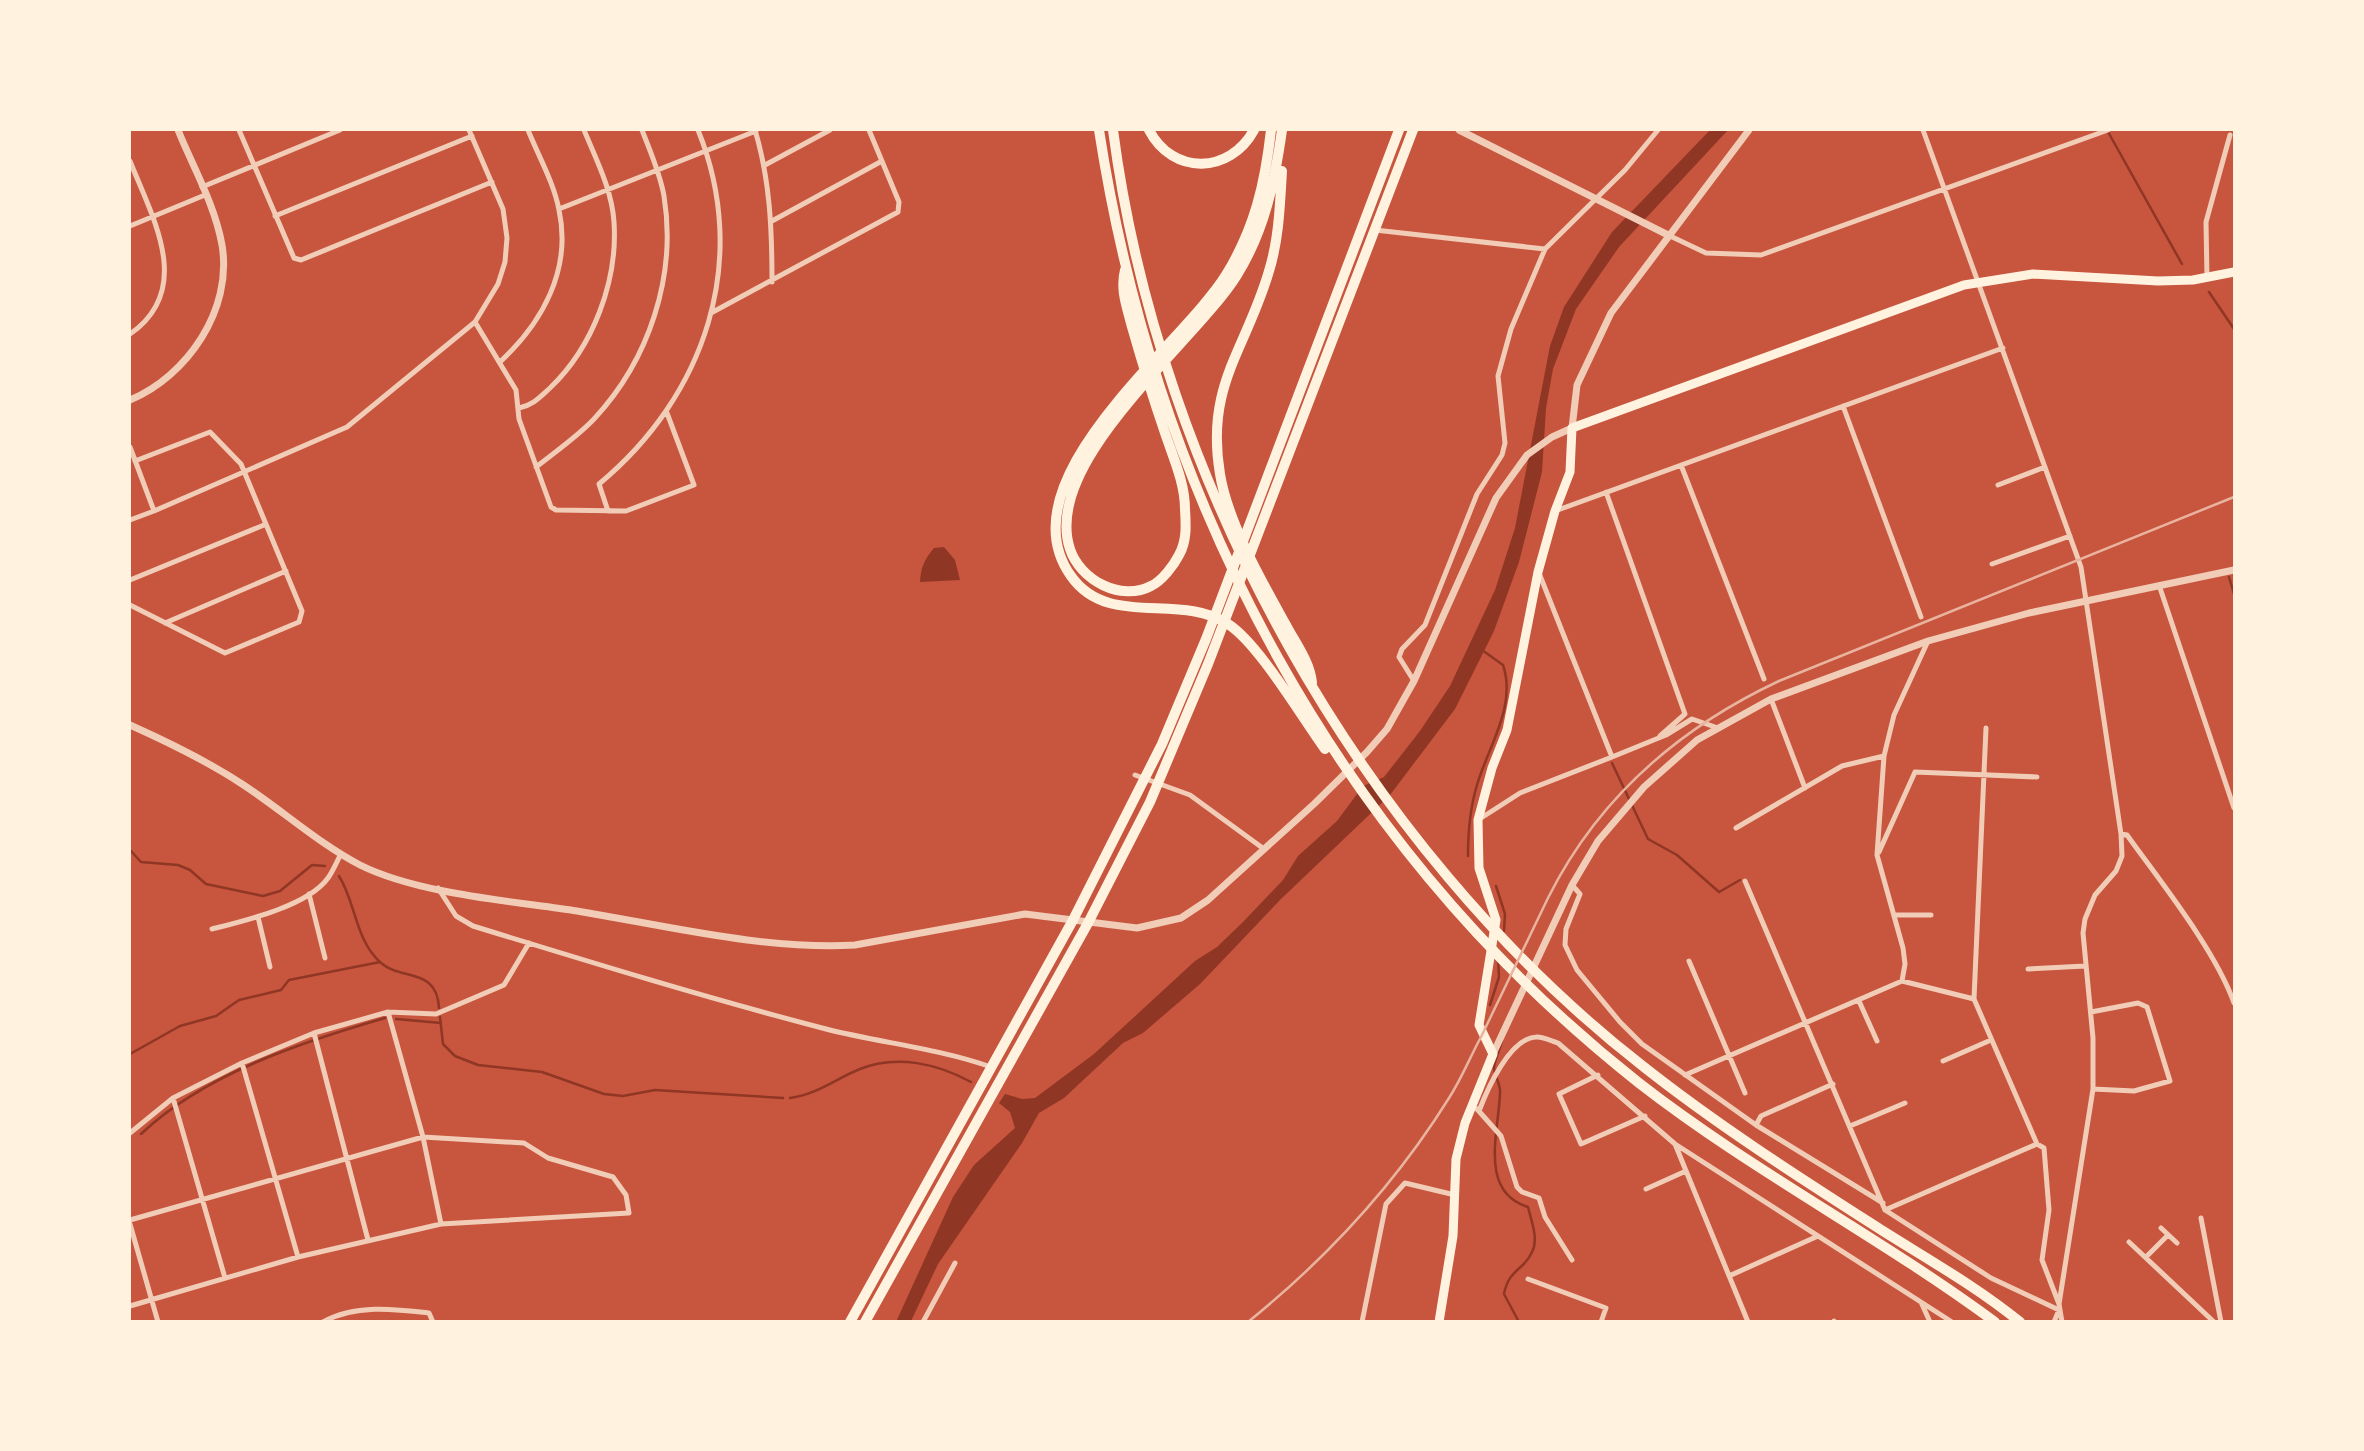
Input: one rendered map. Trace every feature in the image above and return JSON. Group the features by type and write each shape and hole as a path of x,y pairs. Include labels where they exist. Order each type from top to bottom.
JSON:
{"highway":[{"path":"1099,130 1142,345 1158,400 1185,502 1186,536 1180,555 1160,579 1140,590 1121,591 1090,578 1070,549 1067,511 1074,485 1120,412 1214,309 1239,273 1255,240 1273,189 1282,130"},
{"path":"1113,130 1137,257 1157,330 1173,382 1219,506 1266,596 1310,669 1312,690 1342,735 1441,868 1541,975 1605,1034 1674,1090 2020,1321"},
{"path":"1149,130 1169,154 1196,164 1211,163 1233,155 1254,130"},
{"path":"1272,130 1264,187 1247,234 1227,274 1208,301 1104,417 1071,470 1058,511 1057,528 1062,559 1071,576 1085,592 1097,600 1124,607 1167,607 1210,614 1229,624 1247,640 1432,881 1533,989 1637,1081 1682,1115 1995,1321"},
{"path":"1266,596 1224,492 1216,430 1219,399 1270,268 1281,190 1282,130"},
{"path":"850,1321 1073,920 1135,801 1190,679 1399,130"},
{"path":"865,1321 1088,923 1150,803 1178,739 1413,130"},
{"path":"1158,400 1211,526 1257,618 1327,745"}],"main road":[{"path":"1440,1321 1453,1236 1456,1158 1493,1054 1479,1025 1496,920 1479,868 1478,820 1492,768 1507,730 1538,572 1555,511 1570,471 1572,428 1930,295 1979,282 2033,274 2158,281 2207,278 2235,272"}],"street":[{"path":"130,400 160,383 182,365 201,339 215,310 222,282 222,248 215,219 178,130"},
{"path":"239,130 294,258 301,260 492,183"},
{"path":"130,226 254,165 340,130"},
{"path":"500,362 520,344 543,313 560,260 559,209 528,130"},
{"path":"519,408 531,406 570,366 597,318 612,267 614,219 608,190 584,130"},
{"path":"536,467 593,421 620,388 646,340 664,277 667,239 664,196 658,170 642,130"},
{"path":"608,511 599,484 627,460 667,414 695,363 711,313 720,238 707,150 698,130"},
{"path":"559,209 755,130 765,165 772,221 772,282"},
{"path":"765,165 830,130"},
{"path":"711,313 898,212 899,202 869,130"},
{"path":"1459,130 1706,253 1762,255 2105,131"},
{"path":"1414,681 1399,657 1402,649 1425,625 1477,494 1502,454 1504,443 1498,376 1511,328 1545,250 1598,199 1658,130"},
{"path":"130,725 241,783 341,853 382,875 438,888 773,943 831,947 1025,914 1137,929 1181,918 1208,900 1264,849 1367,752 1387,729 1414,681 1482,525 1508,477 1527,455 1552,437 1572,428 1577,385 1611,313 1749,130"},
{"path":"1923,130 2070,536 2088,600 2121,834 2122,856 2116,871 2095,895 2085,919 2085,967 2091,1012 2093,1089 2059,1307 2054,1321"},
{"path":"130,520 245,474 347,427 475,322 487,306 505,262 507,238 503,209 471,132 275,216"},
{"path":"2207,278 2206,222 2230,135"},
{"path":"772,221 882,161"},
{"path":"130,166 152,216 167,266 163,286 144,321 130,334"},
{"path":"1375,230 1545,250"},
{"path":"475,322 516,390 519,419 551,507 556,510 626,511 694,485 667,414"},
{"path":"1555,511 2003,348"},
{"path":"1843,406 1921,617"},
{"path":"130,605 225,653 299,622 302,611 264,525 241,464 210,432 135,461"},
{"path":"130,447 154,511"},
{"path":"1681,465 1764,679"},
{"path":"1998,485 2045,467"},
{"path":"1606,492 1685,714 1660,736"},
{"path":"130,580 264,525"},
{"path":"1993,564 2070,536"},
{"path":"1493,1054 1572,886 1598,841 1637,795 1681,752 1718,727 1771,699 1928,641 2088,600 2235,570"},
{"path":"165,623 286,571"},
{"path":"1538,572 1612,757"},
{"path":"2159,585 2235,807"},
{"path":"1902,981 1905,964 1895,915 1877,855 1884,756 1894,715 1928,641"},
{"path":"1771,699 1805,788"},
{"path":"1478,820 1520,793 1612,757 1692,719 1718,727"},
{"path":"1986,728 1974,999 2036,1144 2044,1149 2049,1210 2042,1260 2062,1321"},
{"path":"1736,828 1842,766 1884,756"},
{"path":"1877,855 1915,772 2037,777"},
{"path":"1135,775 1190,795 1264,849"},
{"path":"2121,834 2127,835 2160,881 2217,968 2235,1003"},
{"path":"212,929 258,917 309,894 328,880 341,853"},
{"path":"1745,881 1884,1206"},
{"path":"1572,886 1580,894 1566,929 1564,945 1577,970 1628,1029 1685,1075 1756,1125 1991,1278 2059,1307"},
{"path":"438,888 456,916 473,926 730,1004 876,1042 917,1047 991,1067"},
{"path":"309,894 325,958"},
{"path":"1895,915 1931,915"},
{"path":"258,917 270,967"},
{"path":"130,1133 173,1098 242,1063 314,1032 388,1012 436,1014 504,985 529,943"},
{"path":"1689,961 1745,1093"},
{"path":"2028,969 2085,967"},
{"path":"1685,1075 1902,981 1974,999"},
{"path":"1859,1001 1877,1041"},
{"path":"2091,1012 2138,1003 2147,1007 2170,1081 2134,1091 2093,1089"},
{"path":"388,1012 423,1137 441,1224"},
{"path":"314,1032 368,1240"},
{"path":"1572,1259 1545,1217 1539,1198 1517,1187 1501,1136 1476,1108 1490,1081 1521,1042 1536,1037 1558,1043 1675,1144 1952,1321"},
{"path":"1943,1061 1991,1040"},
{"path":"242,1063 298,1256"},
{"path":"1598,1075 1559,1094 1581,1144 1645,1116"},
{"path":"1756,1125 1761,1116 1833,1084"},
{"path":"173,1098 225,1278"},
{"path":"1850,1126 1905,1103"},
{"path":"130,1306 151,1299 298,1256 441,1224 629,1213 626,1195 613,1177 548,1158 524,1143 423,1137 130,1222 151,1299 158,1321"},
{"path":"1675,1144 1748,1321"},
{"path":"1884,1206 2036,1144"},
{"path":"1646,1189 1686,1171"},
{"path":"1362,1321 1386,1204 1405,1183 1455,1195"},
{"path":"2201,1218 2221,1321"},
{"path":"2161,1228 2178,1243"},
{"path":"2146,1257 2168,1235"},
{"path":"1729,1276 1818,1236"},
{"path":"2129,1242 2214,1321"},
{"path":"923,1321 955,1263"},
{"path":"1528,1279 1606,1308 1601,1321"},
{"path":"1921,1300 1930,1321"},
{"path":"323,1321 334,1315 386,1308 429,1313 433,1321"}],"shaded area":[{"path":"1710,130 1728,130 1619,247 1576,309 1553,369 1546,408 1542,472 1519,562 1494,631 1455,709 1390,795 1281,899 1200,984 1143,1033 1123,1043 1064,1098 1039,1113 1022,1143 938,1264 911,1321 896,1322 953,1197 974,1165 1015,1128 1010,1112 999,1103 1005,1094 1022,1099 1035,1098 1094,1054 1195,961 1217,947 1283,880 1298,856 1337,821 1363,786 1384,777 1420,731 1450,686 1495,590 1515,528 1550,346 1564,307 1612,232"},
{"path":"944,547 955,560 960,580 920,582 922,568 928,556 934,548"}],"waterway":[{"path":"2107,130 2182,264"},
{"path":"2209,292 2234,329"},
{"path":"2229,577 2234,594"},
{"path":"1468,856 1475,794 1504,711 1506,696 1503,665 1482,650"},
{"path":"1612,763 1648,839 1677,855 1719,892 1740,880"},
{"path":"130,850 141,862 178,865 190,870 206,884 263,896 280,891 312,865 325,866"},
{"path":"339,876 372,954 389,968 425,980 437,995 439,1008"},
{"path":"1496,886 1505,914 1504,931"},
{"path":"1490,1005 1499,977 1498,958"},
{"path":"130,1054 180,1026 216,1016 239,1000 281,990 289,980 380,962"},
{"path":"440,1017 443,1044 455,1056 478,1065 542,1072 604,1094 623,1096 655,1090 783,1098"},
{"path":"141,1134 166,1113 224,1077 288,1049 385,1018"},
{"path":"396,1019 441,1023"},
{"path":"1502,1041 1494,1067 1500,1090 1495,1142 1497,1174 1502,1188 1512,1199 1528,1207 1535,1235 1529,1258 1509,1279 1504,1294 1519,1322"},
{"path":"790,1098 818,1090 860,1069 888,1062 931,1066 971,1082"}],"railway":[{"path":"1248,1322 1332,1246 1383,1190 1406,1160 1458,1083 1568,862 1617,798 1675,744 1742,700 1779,681 2234,497"}]}
